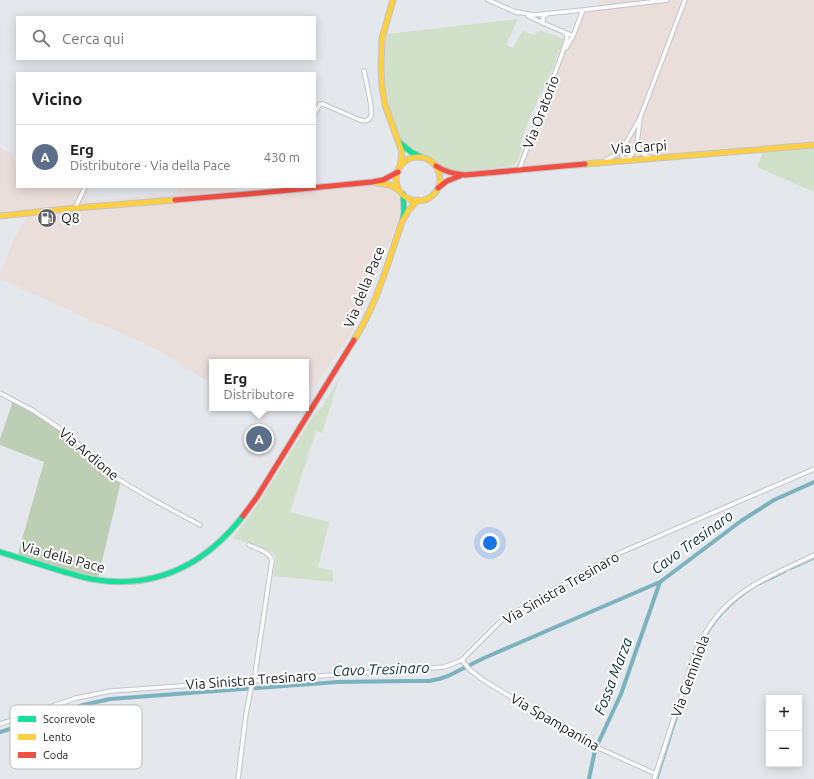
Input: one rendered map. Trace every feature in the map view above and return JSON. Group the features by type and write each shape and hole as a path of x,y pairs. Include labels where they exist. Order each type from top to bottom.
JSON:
{"main road":[{"path":"393,0 382,38 381,67 385,104 402,152 396,181 401,192"},
{"name":"Via Carpi","path":"398,140 411,152 427,159 443,171 450,174 465,175 814,145"},
{"path":"316,186 383,180 399,169 407,160 421,157"},
{"path":"436,166 440,177 438,188"},
{"name":"Via Carpi","path":"418,200 430,197 447,181 465,175"},
{"path":"372,182 390,185 410,199 418,200"},
{"path":"0,216 292,188"},
{"name":"Via della Pace","path":"401,192 404,211 402,222"},
{"name":"Via della Pace","path":"0,552 86,578 126,582 153,578 180,569 216,546 237,523 257,497 361,329 374,301 402,222 408,211 418,200"}],"street":[{"path":"489,0 573,36"},
{"path":"518,12 534,15 547,14 667,0"},
{"path":"600,163 616,155 623,148 640,118 684,0"},
{"name":"Via Oratorio","path":"562,54 573,36 583,10"},
{"path":"543,23 544,17 547,14"},
{"name":"Via Oratorio","path":"519,170 567,38 567,35 562,31"},
{"path":"316,111 320,104 323,104 360,120 368,120 371,116 371,107 364,71"},
{"path":"623,148 622,155 626,160 632,155 640,118"},
{"path":"636,142 644,155 660,158"},
{"path":"74,208 84,188"},
{"name":"Via Ardione","path":"0,394 34,411 65,432 113,476 200,525"},
{"name":"Via Sinistra Tresinaro","path":"56,705 98,693 444,666 462,660 503,619 615,555 814,469"},
{"path":"238,779 246,714 259,651 272,560 271,556 267,553 249,545"},
{"name":"Via Geminiola","path":"654,779 694,656 711,623 728,604 742,592 814,555"},
{"name":"Via Spampanina","path":"462,660 469,669 483,680 577,737 656,774"},
{"name":"Via Sinistra Tresinaro","path":"0,724 10,721"}],"shaded area":[{"path":"600,0 814,0 814,147 513,174 581,9 597,8"},
{"path":"0,147 10,153 16,162 16,188 88,188 87,201 176,194 179,188 236,188 233,195 375,185 387,186 396,191 401,203 400,217 355,327 315,386 309,387 309,359 209,359 209,381 205,380 160,351 0,279 0,274 14,239 26,218 0,216"}],"green space":[{"path":"518,19 506,45 513,48 523,31 534,35 540,30 564,39 549,77 529,119 520,145 523,147 516,164 512,166 464,172 454,171 445,168 430,157 413,151 406,146 400,137 390,110 385,82 384,50 387,34"},
{"path":"814,147 814,192 757,167 763,152"},
{"path":"339,378 322,433 316,431 290,512 329,522 318,567 333,571 333,582 273,576 276,557 272,552 233,538 258,504 314,415 322,407"},
{"path":"13,401 42,416 57,427 99,465 121,481 98,578 17,557 44,462 0,445 0,439"}],"waterway":[{"name":"Cavo Tresinaro","path":"83,705 110,699 338,682 429,681 439,679 660,582 741,521 774,500 814,482"},
{"path":"790,570 814,559"},
{"path":"759,585 786,572"},
{"name":"Fossa Marza","path":"589,779 595,750 621,694 660,582"},
{"path":"692,674 701,647 711,629 738,599 755,587"},
{"path":"658,779 690,677"},
{"name":"Cavo Tresinaro","path":"0,732 10,729"}],"traffic: fast":[{"path":"399,142 411,152 421,157"},
{"path":"403,194 403,218"},
{"path":"0,552 91,579 114,582 136,581 156,577 176,570 194,561 228,534 243,516"}],"traffic: slow":[{"path":"393,0 382,38 381,67 385,105 402,152 400,167"},
{"path":"585,164 814,145"},
{"path":"418,157 430,161 436,167 440,179 436,191 430,197 418,201 406,197 400,191 396,179 400,167 406,161 418,157"},
{"path":"377,183 390,185 399,190"},
{"path":"0,216 175,200"},
{"path":"354,340 376,297 402,222 408,211 418,200"}],"traffic: jam":[{"path":"436,166 443,170 465,175 585,164"},
{"path":"316,187 383,180 398,172"},
{"path":"438,188 447,181 460,176"},
{"path":"175,200 310,188"},
{"path":"243,516 257,497 354,340"}],"place":[{"name":"Q8","path":"47,218"},
{"name":"Erg","path":"259,439"}]}
